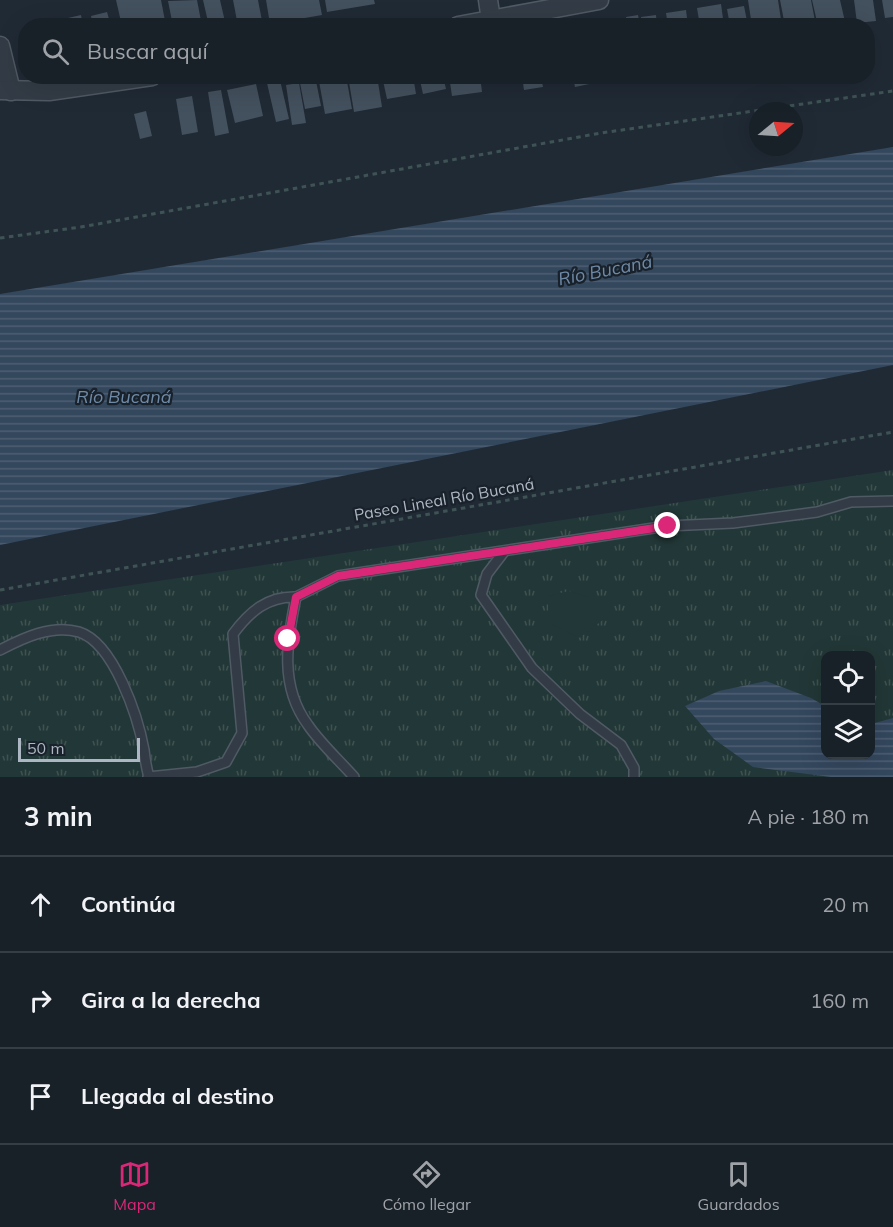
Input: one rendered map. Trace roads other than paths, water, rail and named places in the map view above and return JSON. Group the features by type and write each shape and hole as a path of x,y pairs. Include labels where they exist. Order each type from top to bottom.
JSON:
{"street":[{"path":"488,0 491,18"},
{"path":"502,18 599,0"},
{"path":"0,46 5,90 50,91 98,84"}],"lane":[{"path":"0,650 29,635 77,632 91,637 106,655 122,684 141,740 148,777 196,772 226,762 242,733 233,634 246,617 278,597 296,597 338,576 503,553 668,526 733,523 817,512 851,502 893,501"},
{"path":"503,553 487,574 481,595 532,668 580,714 621,745 634,768 634,777"},
{"path":"296,597 288,639 286,668 294,698 307,725 354,777"}],"water":[{"name":"Río Bucaná","path":"893,147 893,365 0,545 0,294"},
{"path":"766,681 821,704 821,759 875,759 875,723 893,718 893,777 831,777 753,767 714,739 685,706 719,691"}]}
